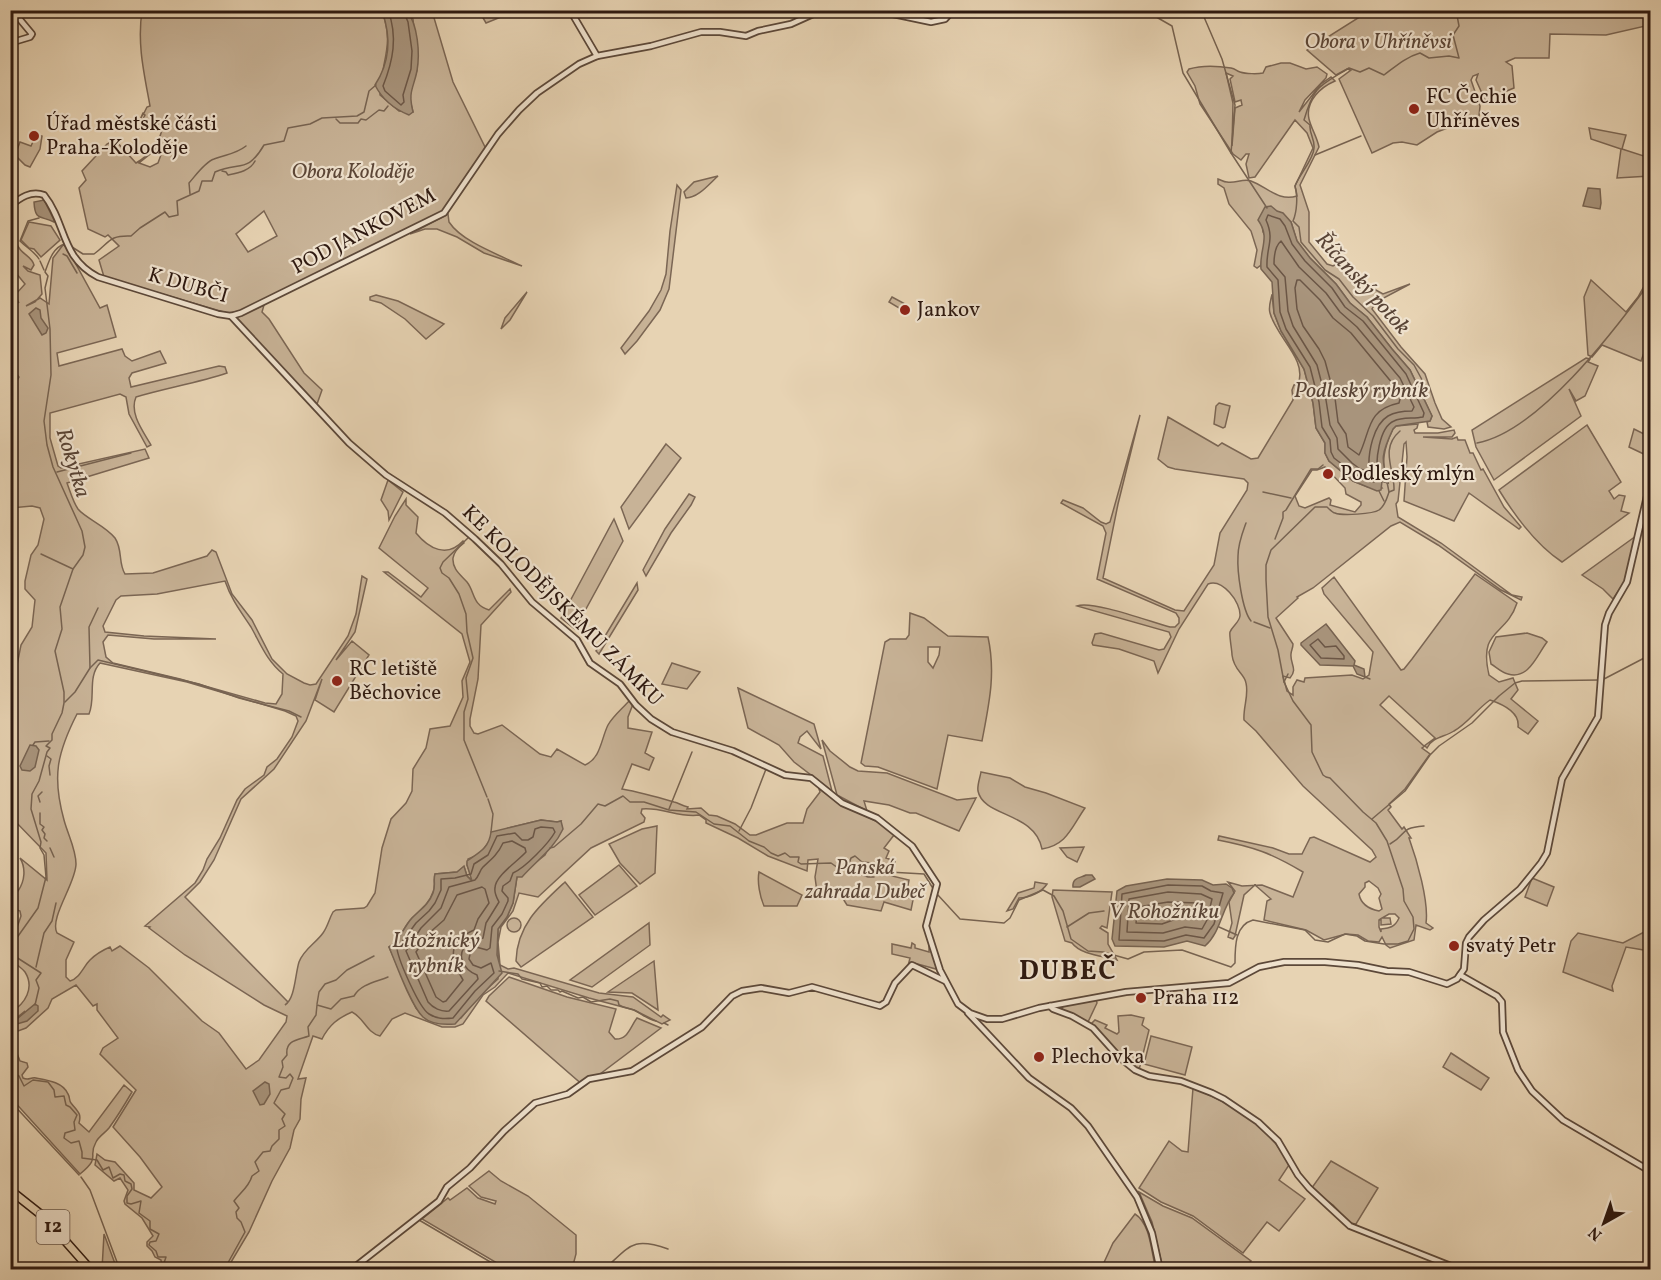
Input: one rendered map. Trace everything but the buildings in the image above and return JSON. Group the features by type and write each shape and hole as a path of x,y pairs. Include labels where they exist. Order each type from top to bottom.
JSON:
{"main road":[{"name":"12","path":"10,1190 44,1217 91,1269"}],"street":[{"path":"10,43 32,34 12,10"},
{"path":"570,10 597,56"},
{"name":"POD JANKOVEM","path":"231,315 274,297 444,213 493,142 519,110 563,73 597,56 651,46 701,32 720,32 743,36 790,24 822,10"},
{"path":"874,10 931,22 942,20 953,10"},
{"name":"K DUBČI","path":"10,206 24,196 38,193 44,195 68,248 82,267 98,277 218,314 231,315 349,443 369,462 407,490"},
{"path":"966,1011 987,1018 999,1019 1050,1006 1131,992 1229,983 1258,967 1284,962 1358,965 1387,971 1409,972 1445,984 1452,983 1465,966 1467,941 1486,918 1518,891 1541,863 1550,844 1560,786 1569,766 1599,717 1605,625 1629,576 1650,483"},
{"name":"KE KOLODĚJSKÉMU ZÁMKU","path":"407,490 445,513 484,547 532,602 577,640 590,663 620,684 636,705 651,719 672,732 733,751 785,775 811,778 842,802 877,818 912,846 937,884 926,926 945,981"},
{"path":"351,1269 439,1201 447,1187 535,1103 568,1094 589,1079 634,1070 702,1027 732,996 742,990 761,988 789,993 812,987 880,1006 886,1002 894,984 909,966 914,965 945,981 956,1002 1029,1078 1081,1117 1137,1197 1152,1233 1160,1269"},
{"path":"1460,975 1501,999 1504,1005 1503,1032 1518,1070 1532,1091 1559,1117 1650,1171"},
{"path":"1050,1006 1093,1028 1119,1057 1135,1070 1149,1076 1181,1081 1233,1104 1272,1135 1309,1188 1355,1229 1461,1269"}],"green space":[{"name":"Obora Koloděje","path":"142,11 382,11 386,23 387,44 380,95 399,111 413,112 409,96 417,70 413,19 407,11 432,11 453,82 485,151 446,210 241,311 227,313 104,277 99,260 119,246 108,235 105,237 88,229 79,188 86,180 82,171 107,144 115,140 136,163 153,149 162,130 158,122 148,131 141,123 145,115 143,114 139,122 143,113 147,107 150,106 142,58","holes":["160,143 162,152 158,163 150,167 139,163","264,211 277,236 248,252 236,234"]},
{"path":"479,11 501,11 501,17 486,23"},
{"name":"Obora v Uhříněvsi","path":"1369,11 1650,11 1650,25 1606,35 1550,34 1549,58 1515,58 1506,62 1512,66 1514,88 1485,100 1476,80 1478,74 1473,76 1471,80 1480,106 1479,116 1437,132 1417,145 1393,143 1372,153 1339,79 1351,70 1347,69 1336,75 1307,50"},
{"path":"1290,63 1306,69 1317,67 1327,74 1326,78 1305,100 1299,112 1321,84 1331,77 1335,81 1315,96 1308,112 1319,147 1300,185 1309,212 1309,242 1327,264 1333,266 1345,259 1350,280 1364,294 1374,289 1383,294 1410,284 1376,302 1372,309 1425,374 1442,419 1451,427 1444,429 1428,427 1427,422 1432,416 1410,370 1367,317 1350,303 1336,284 1310,258 1297,241 1291,222 1262,225 1266,237 1261,265 1257,268 1254,266 1257,250 1251,231 1229,204 1224,188 1218,184 1218,179 1225,182 1248,180 1284,197 1297,196 1295,186 1313,148 1307,133 1295,120 1255,177 1249,178 1246,164 1249,154 1241,160 1233,154 1200,104 1195,86 1187,72 1189,69 1210,66 1258,74 1263,73 1266,67","holes":["1226,73 1233,76 1230,79 1235,102 1241,100 1242,105 1235,108 1232,146 1233,103"]},
{"path":"1589,128 1626,135 1622,149 1650,158 1650,176 1617,178 1621,149 1591,139"},
{"path":"36,135 42,136 40,149 30,167 15,155 20,142 31,146"},
{"path":"718,176 699,193 686,198 684,192 694,182"},
{"path":"677,185 681,190 669,289 660,310 625,354 621,348 649,311 661,290 666,274"},
{"path":"448,214 449,222 463,236 522,266 484,253 457,237 437,229 425,229 410,234"},
{"path":"29,222 51,226 60,240 41,257 21,240"},
{"name":"Panská zahrada Dubeč","path":"12,242 17,244 34,265 31,270 23,266 28,271 40,275 42,294 37,300 40,298 49,304 53,258 63,245 66,246 100,308 107,305 116,337 57,353 59,366 122,349 125,356 132,361 160,351 166,363 132,373 129,378 131,387 219,366 225,367 227,373 136,397 134,409 151,445 147,447 129,414 126,397 120,394 50,413 50,438 58,466 61,468 145,449 149,458 67,483 78,509 115,538 125,574 153,573 207,556 212,550 216,552 232,594 252,620 272,659 287,674 310,685 316,684 348,636 356,614 362,576 367,579 355,632 336,660 352,641 369,655 334,712 315,700 322,679 306,721 274,769 241,799 214,860 200,882 185,897 288,1002 293,992 301,957 323,933 333,912 364,908 375,893 382,848 391,819 406,803 412,791 413,769 426,748 430,729 450,726 463,697 462,681 470,662 462,634 384,572 388,572 421,597 428,588 379,548 406,499 406,505 418,517 416,533 432,547 451,549 463,541 464,543 457,549 453,562 457,572 470,586 480,605 489,610 510,589 511,592 481,625 478,679 470,719 470,726 474,733 478,734 502,725 540,754 551,757 557,749 585,765 597,753 610,722 630,700 633,704 628,717 628,728 652,732 645,753 654,758 649,770 632,764 622,789 676,802 688,807 687,809 701,808 709,815 735,824 750,835 756,835 787,823 803,823 807,809 820,792 819,789 843,805 880,823 894,835 884,848 889,851 886,858 895,861 892,876 909,880 906,896 913,900 911,910 884,902 881,911 847,905 840,894 817,892 815,877 818,859 808,860 807,871 768,856 706,823 706,820 699,815 642,809 644,822 591,848 538,897 519,893 513,911 501,927 498,942 500,965 599,993 633,997 661,1017 663,1015 670,1020 662,1024 634,1010 508,973 495,987 483,995 463,1024 455,1027 442,1027 405,1013 392,1019 380,1036 372,1032 352,1012 342,1017 334,1022 322,1039 313,1036 298,1079 306,1078 301,1099 300,1119 294,1130 290,1148 249,1232 227,1269 162,1268 161,1260 155,1257 147,1246 147,1242 153,1236 142,1218 125,1204 128,1190 120,1178 114,1181 95,1165 97,1154 105,1160 115,1162 134,1183 134,1190 151,1198 162,1187 140,1157 113,1127 136,1090 100,1054 103,1048 118,1038 97,1010 97,1004 93,1006 76,985 52,999 48,1008 26,1028 15,1032 11,1038 11,1020 14,1023 25,1011 14,1020 11,1019 11,1012 24,1000 29,984 25,972 11,959 11,945 21,916 20,911 11,908 11,892 18,891 23,879 24,870 20,858 47,880 46,853 11,817 10,739 15,710 11,695 21,645 32,627 35,600 25,589 25,581 31,555 38,545 44,519 40,508 32,506 11,508 11,392 19,377 11,371 11,293 19,303 15,295 25,284 11,267","holes":["225,581 233,600 273,664 283,674 282,694 276,704 113,663 106,657 103,642 108,635 154,639 216,639 105,632 103,626 116,600 121,596 157,594","100,663 187,682 285,711 296,716 298,721 292,737 277,759 267,767 264,775 245,789 237,800 220,838 195,883 145,926 150,927 185,955 264,1005 287,1016 286,1022 259,1060 246,1069 219,1033 202,1021 149,968 120,946 112,951 110,947 97,954 73,980 70,981 66,977 66,960 74,942 57,933 56,927 59,910 75,872 76,858 60,805 58,766 65,741 77,714 89,714 94,675","541,820 561,821 545,855 517,877 513,903 498,929 498,979 479,996 461,1018 426,1019 416,1008 389,947 429,900 434,890 435,874 457,872 464,867 467,876 473,881 467,865 468,859 480,854 490,840 508,828"]},
{"path":"1650,279 1650,336 1641,361 1602,345 1592,357 1588,355 1584,297 1591,280 1626,312"},
{"path":"527,292 510,320 501,329 505,318"},
{"path":"1272,294 1274,313 1281,331 1304,369 1313,403 1316,428 1325,443 1325,453 1329,461 1353,481 1368,487 1382,488 1380,485 1382,481 1388,483 1384,469 1385,449 1396,426 1418,424 1414,430 1415,433 1454,430 1452,437 1423,437 1452,439 1457,437 1458,440 1465,440 1470,453 1473,453 1504,507 1521,527 1519,529 1469,493 1454,521 1404,501 1406,442 1396,504 1398,517 1441,543 1512,595 1522,597 1521,600 1501,590 1438,545 1400,522 1391,526 1313,588 1297,597 1276,618 1293,644 1291,658 1293,672 1290,678 1283,676 1287,691 1293,695 1293,687 1297,680 1304,682 1305,678 1352,675 1363,679 1369,675 1373,652 1324,594 1322,588 1334,577 1401,670 1412,659 1475,574 1517,603 1512,614 1490,641 1487,649 1489,675 1499,682 1513,678 1518,690 1511,699 1538,721 1528,734 1518,727 1516,717 1509,709 1490,700 1459,728 1435,739 1427,748 1425,746 1422,748 1430,754 1405,789 1389,804 1391,807 1388,810 1411,838 1409,838 1424,893 1426,923 1433,928 1430,930 1416,925 1414,940 1390,948 1382,937 1379,942 1368,941 1358,935 1346,934 1324,940 1306,930 1264,920 1267,901 1271,899 1255,885 1262,885 1293,897 1303,872 1262,852 1218,840 1219,836 1273,848 1289,854 1302,854 1310,838 1314,837 1370,862 1376,857 1372,850 1303,786 1244,720 1246,683 1233,660 1230,636 1240,616 1234,598 1225,588 1219,584 1208,584 1179,629 1158,673 1154,661 1119,649 1093,645 1095,634 1101,633 1159,650 1164,649 1171,637 1169,632 1077,606 1095,606 1170,627 1175,627 1179,623 1179,618 1176,613 1097,579 1106,533 1103,526 1061,503 1063,500 1083,508 1101,522 1106,524 1110,522 1140,415 1103,578 1175,610 1184,611 1214,565 1220,533 1247,490 1248,483 1244,479 1175,469 1168,467 1158,459 1168,417 1218,446 1222,443 1251,459 1258,458 1293,400 1292,390 1294,385 1298,384 1300,375 1295,357 1273,322 1269,306","holes":["1325,467 1345,488 1346,494 1361,502 1355,512 1330,505 1329,498 1305,508 1299,506 1295,496 1312,470","1389,696 1435,738 1424,746 1380,705","1369,881 1378,888 1381,894 1379,898 1382,909 1379,911 1369,908 1362,901 1359,894 1365,887 1365,883","1389,914 1395,914 1399,918 1394,925 1381,929 1381,932 1379,920 1381,919 1381,925 1391,924 1390,918 1382,918"]},
{"path":"376,295 398,301 444,324 426,339 405,319 381,303 370,300 370,297"},
{"path":"892,297 907,305 904,311 889,302"},
{"path":"264,305 262,312 304,373 322,390 317,404 237,320 237,317"},
{"path":"1586,358 1590,359 1588,362 1598,366 1585,396 1576,401 1569,389 1581,416 1494,480 1476,447 1472,430"},
{"path":"1219,403 1230,406 1223,428 1214,424 1216,406"},
{"path":"1587,425 1621,482 1609,491 1614,499 1619,495 1625,496 1621,511 1629,513 1562,562 1543,547 1527,529 1499,490"},
{"path":"1634,429 1650,437 1650,457 1629,447"},
{"path":"666,444 681,458 629,529 621,507"},
{"path":"388,480 403,492 389,520 388,511 381,500"},
{"path":"689,494 695,497 691,505 671,533 646,576 643,570 665,529"},
{"path":"614,519 623,541 575,629 561,618"},
{"path":"1636,536 1625,581 1613,599 1582,575"},
{"path":"637,583 638,590 599,654 596,651"},
{"path":"910,613 924,618 948,636 988,637 991,676 982,741 948,735 937,789 861,763 885,642 890,639 906,639 909,635","holes":["928,647 940,647 939,655 933,668 928,662"]},
{"path":"1527,633 1547,642 1527,670 1515,675 1508,674 1491,664 1489,652 1496,637"},
{"path":"672,663 700,672 687,689 662,684"},
{"path":"738,688 814,724 821,749 807,731 800,737 798,743 823,756 832,791 794,762 779,745 748,728"},
{"path":"822,740 830,751 858,771 887,773 957,800 976,798 959,831 916,813 889,805 864,801 867,811 837,795"},
{"path":"981,772 1010,778 1025,787 1085,808 1063,840 1042,849 1030,828 989,806 982,799 978,791"},
{"path":"657,826 655,873 640,884 620,863 609,844 642,829"},
{"path":"1084,847 1077,862 1067,857 1060,848"},
{"path":"619,865 637,886 595,915 579,895"},
{"path":"759,872 802,895 797,906 764,906 759,889"},
{"path":"1532,878 1554,887 1547,906 1525,897"},
{"path":"565,882 593,917 521,967 516,961 517,948 525,926 547,899"},
{"path":"1035,882 1047,884 1035,894 1019,898 1013,909 1007,911 1018,893 1034,888"},
{"path":"1228,882 1242,886 1255,885 1244,895 1233,939 1228,937 1232,923 1229,902 1235,891"},
{"path":"1053,890 1112,892 1107,928 1102,926 1100,928 1108,933 1108,944 1117,960 1087,953 1065,941 1052,897"},
{"path":"514,918 519,920 521,925 519,930 514,932 509,930 507,925 509,920"},
{"path":"649,923 650,945 592,987 570,980"},
{"path":"1650,929 1650,951 1626,947 1612,986 1613,991 1563,972 1571,941 1578,933 1623,943"},
{"path":"929,941 936,969 914,963 908,966 910,958 892,954 892,944 911,948 912,943 915,948 929,952"},
{"path":"654,961 658,1010 632,993 608,992"},
{"path":"509,977 567,997 616,1009 609,1032 615,1039 626,1035 637,1018 661,1028 584,1086 486,1001"},
{"path":"1096,999 1097,1003 1088,1022 1062,1011 1063,1005"},
{"path":"1131,1015 1144,1018 1142,1025 1149,1030 1139,1070 1091,1024 1095,1020 1107,1025 1105,1028 1117,1034 1119,1032 1118,1016"},
{"path":"1151,1036 1192,1047 1185,1075 1144,1064"},
{"path":"11,1038 20,1061 27,1063 28,1067 22,1075 23,1078 54,1082 66,1090 70,1102 79,1114 79,1123 89,1132 124,1085 132,1092 109,1128 97,1140 91,1164 80,1174 11,1098"},
{"path":"1451,1053 1489,1078 1481,1090 1443,1067"},
{"path":"1193,1088 1222,1101 1261,1128 1272,1139 1289,1165 1279,1180 1305,1199 1279,1231 1267,1222 1243,1253 1193,1216 1161,1202 1139,1188 1169,1141 1182,1151 1188,1152"},
{"path":"1331,1161 1378,1188 1356,1224 1350,1223 1333,1205 1311,1189"},
{"path":"489,1171 501,1181 528,1196 576,1235 576,1254 572,1269 507,1269 422,1219 448,1198 450,1200 467,1188 478,1198 495,1204 496,1201 481,1197 469,1186"},
{"path":"1139,1192 1163,1206 1192,1218 1251,1261 1245,1269 1163,1269 1152,1222"},
{"path":"1135,1214 1144,1225 1150,1239 1156,1269 1101,1269 1113,1243"},
{"path":"104,1234 117,1269 102,1269"}],"water":[{"path":"382,11 407,11 416,31 418,64 411,95 413,112 409,115 389,103 375,85 384,67 388,49 387,30"},
{"path":"1588,188 1600,189 1600,209 1583,206"},
{"path":"44,200 54,222 36,213 34,202"},
{"name":"Podleský rybník","path":"1271,206 1283,213 1291,222 1297,241 1310,258 1336,284 1350,303 1367,317 1410,370 1432,416 1430,421 1396,426 1393,429 1383,456 1388,483 1382,481 1381,490 1377,491 1353,481 1329,461 1325,453 1325,443 1316,428 1313,403 1304,369 1281,331 1274,313 1272,282 1261,269 1264,232 1258,220 1265,207"},
{"path":"36,308 40,310 41,318 48,328 42,335 29,314"},
{"path":"1326,624 1355,661 1354,665 1364,669 1365,677 1357,674 1353,666 1320,665 1301,645"},
{"path":"30,745 36,746 39,750 35,767 30,771 22,770 20,766"},
{"name":"Lítožnický rybník","path":"541,820 561,821 563,829 555,843 522,877 517,877 513,903 498,929 497,955 502,973 455,1024 430,1022 418,1012 389,947 429,900 434,890 435,874 457,872 464,866 467,876 472,881 467,861 486,846 491,832"},
{"path":"1092,875 1095,879 1080,887 1073,887 1075,880"},
{"name":"V Rohožníku","path":"1167,879 1202,880 1213,885 1226,884 1232,888 1234,893 1210,940 1205,946 1187,941 1164,947 1115,946 1112,939 1117,891 1126,886"},
{"path":"35,1004 38,1006 38,1011 27,1021 17,1024 11,1020 18,1018"},
{"path":"265,1082 269,1084 270,1094 264,1104 260,1105 253,1091"}],"waterway":[{"path":"1144,10 1172,26 1183,73 1267,208"},
{"path":"1201,10 1222,59 1235,105 1231,153"},
{"path":"1439,10 1456,11"},
{"name":"Říčanský potok","path":"1427,389 1414,365 1398,349 1373,316 1353,297 1339,279 1325,270 1301,242 1299,227 1293,221 1297,204 1295,186 1313,152 1310,125 1304,120 1311,100 1319,88 1349,68 1360,72 1369,68 1384,75 1406,59 1420,53 1429,58 1449,56 1459,58 1453,35 1459,26 1456,10"},
{"name":"Rokytka","path":"72,247 83,254 94,254 110,240 131,236 165,212 169,217 178,215 177,201 199,191 202,181 212,181 215,172 248,163 264,145 284,141 288,128 310,124 322,118 357,116 364,112 369,91 376,85"},
{"path":"336,119 340,123 358,123 361,119 366,120 379,110 384,111 388,106"},
{"path":"1315,155 1361,136"},
{"path":"190,194 189,183 207,163 246,146"},
{"path":"222,171 228,175 240,172 250,167 255,161"},
{"path":"39,218 28,221 20,241 39,259"},
{"name":"Rokytka","path":"35,1005 39,988 36,980 41,973 16,957 13,948 16,939 38,908 46,877 44,855 40,848 41,842 31,809 32,794 50,748 46,746 52,740 52,734 62,713 64,692 55,651 62,629 60,607 73,569 83,555 85,547 82,531 53,467 44,421 51,375 50,329 45,288 48,276 45,272 54,251 65,244"},
{"path":"63,254 67,256 77,273"},
{"path":"40,261 44,270"},
{"path":"1477,443 1500,435 1525,420 1549,400 1596,352 1650,282"},
{"name":"Říčanský potok","path":"937,894 960,919 1004,923 1010,918 1019,900 1043,890 1054,896 1063,911 1071,939 1088,951 1103,952 1128,959 1144,952 1182,950 1231,967 1235,963 1239,931 1253,920 1305,930 1315,940 1328,942 1345,934 1357,936 1365,941 1384,944 1408,941 1414,929 1413,917 1404,901 1403,889 1387,841 1376,823 1330,778 1323,775 1312,752 1311,725 1293,701 1284,682 1278,650 1268,617 1266,580 1266,565 1271,550 1315,507 1327,507 1334,513 1344,514 1371,513 1381,508 1389,492 1394,490 1389,452 1390,445 1400,431"},
{"path":"57,472 131,453"},
{"path":"1275,539 1283,512 1311,469 1318,469 1323,465"},
{"path":"1387,482 1389,492"},
{"path":"1379,491 1384,501"},
{"path":"1263,492 1291,498"},
{"path":"1246,523 1239,543 1238,563 1243,600 1251,621"},
{"path":"469,537 443,562 440,568 459,594 466,614 467,632 473,658 466,678 468,699 464,712 464,740 487,797"},
{"path":"41,554 73,569"},
{"path":"90,668 89,627 98,608"},
{"path":"1254,622 1270,628"},
{"path":"1604,679 1650,655"},
{"path":"65,702 98,660 199,684 239,698 289,711 301,717"},
{"name":"Říčanský potok","path":"1284,682 1288,674"},
{"path":"1365,677 1370,679"},
{"path":"1372,819 1405,791 1439,746 1472,723 1515,683 1599,680"},
{"path":"33,745 35,742 49,741"},
{"path":"669,809 692,752"},
{"path":"47,756 51,759 50,775"},
{"path":"739,831 751,808 766,769"},
{"path":"40,802 38,796 42,792"},
{"name":"Říčanský potok","path":"550,848 581,824 598,804 605,806 623,796 630,802 644,802 669,810 696,812 714,824 730,826 749,841 764,847 771,853 778,856 785,853 790,857 799,857 798,862 801,864 831,863 844,870 851,858 855,856 862,862 873,863 889,872 924,874 934,890"},
{"path":"488,799 493,814 491,832"},
{"path":"40,813 40,824 44,827 42,830 47,841"},
{"path":"1390,844 1410,828 1424,826"},
{"path":"50,848 54,857"},
{"path":"847,869 874,877"},
{"path":"36,967 44,933 52,921 56,903"},
{"path":"1067,927 1089,913 1104,911"},
{"path":"1219,927 1237,935"},
{"path":"317,1004 319,992 325,984 336,980 347,970 374,956"},
{"path":"499,971 518,974 522,979 540,983 542,987 547,986 551,990 562,991 578,998 583,997 591,1002 610,999 618,1001 619,1005 656,1021"},
{"name":"Říčanský potok","path":"224,1270 245,1232 237,1218 236,1212 239,1208 234,1201 247,1187 252,1176 259,1171 255,1162 263,1152 270,1151 279,1139 279,1130 285,1126 282,1119 285,1114 274,1103 281,1090 289,1088 293,1078 290,1074 286,1078 279,1077 288,1046 293,1041 309,1036 308,1027 316,1015 317,1005 331,1009 341,999 354,996 365,986 388,977"},
{"name":"Rokytka","path":"10,1029 16,1022"},
{"path":"664,1023 668,1025"},
{"name":"Rokytka","path":"10,1053 17,1066 10,1068"},
{"name":"Rokytka","path":"10,1071 19,1076 24,1086 33,1080 48,1082 54,1090 55,1097 64,1096 66,1105 77,1115 74,1122 75,1130 65,1133 64,1138 71,1143 79,1141 82,1158 97,1160 103,1170 109,1167 113,1178 120,1174 124,1175 125,1181 131,1184 132,1189 127,1196 127,1203 141,1201 139,1213 150,1221 150,1229 159,1234 156,1241 150,1242 149,1245 156,1251 158,1257 166,1257 163,1266 174,1270"},
{"path":"10,1101 79,1175"},
{"path":"81,1177 90,1190 120,1270"},
{"path":"419,1220 504,1270"},
{"path":"603,1270 626,1250 638,1244 656,1245 668,1249"}],"place":[{"name":"FC Čechie Uhříněves","path":"1414,109"},
{"name":"Úřad městské části Praha-Koloděje","path":"34,136"},
{"name":"Jankov","path":"905,310"},
{"name":"Podleský mlýn","path":"1328,474"},
{"name":"RC letiště Běchovice","path":"337,681"},
{"name":"svatý Petr","path":"1454,946"},
{"name":"Praha 112","path":"1141,998"},
{"name":"Plechovka","path":"1039,1057"}],"district":[{"name":"DUBEČ","path":"1068,972"}]}
